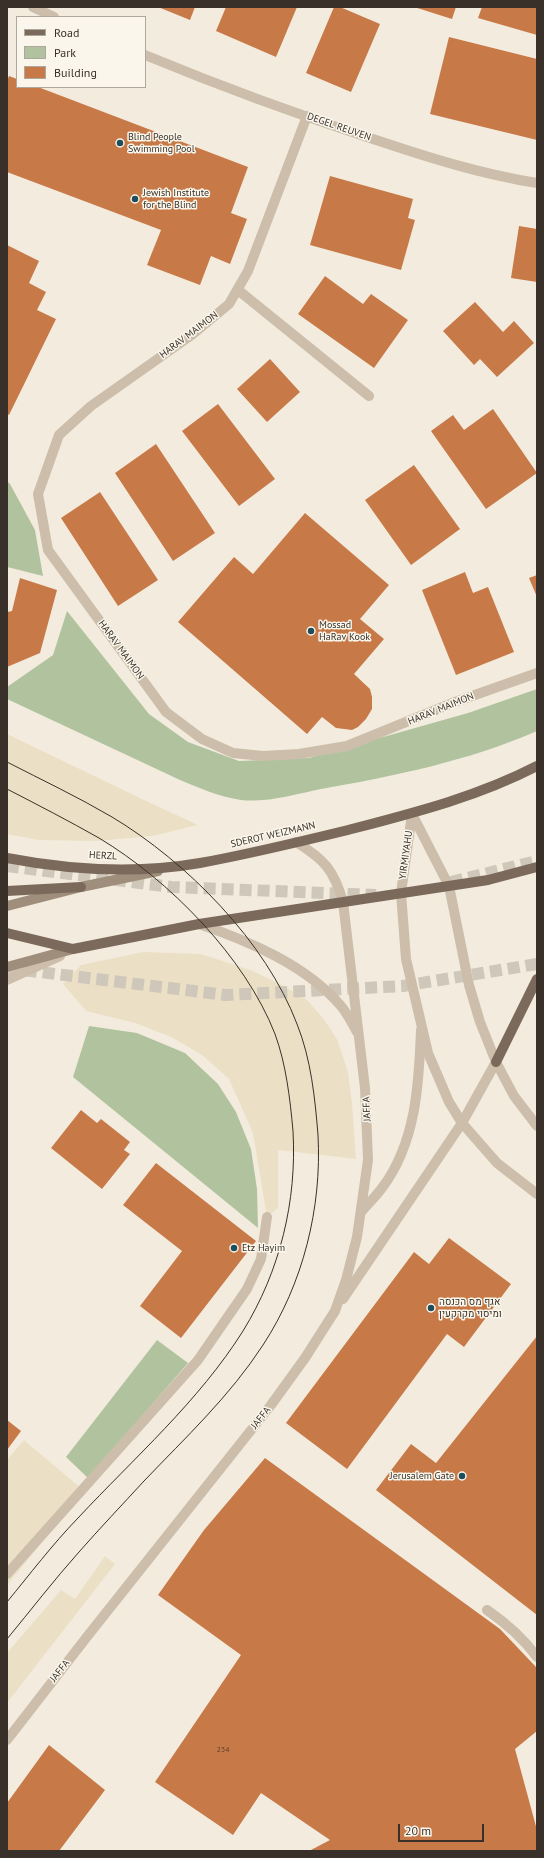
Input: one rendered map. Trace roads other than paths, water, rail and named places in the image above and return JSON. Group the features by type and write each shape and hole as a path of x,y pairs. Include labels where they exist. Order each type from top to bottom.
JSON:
{"main road":[{"name":"SDEROT WEIZMANN","path":"7,906 81,887 296,842 412,814 468,796 537,766"},
{"name":"HERZL","path":"7,858 48,864 116,869 199,863"},
{"path":"7,968 73,949 199,924 488,880 537,867"},
{"path":"7,891 81,887"},
{"path":"7,933 73,949"},
{"path":"496,1062 537,979"}],"street":[{"path":"33,7 52,16"},
{"name":"DEGEL REUVEN","path":"146,55 307,116 449,164 489,174 537,183"},
{"name":"HARAV MAIMON","path":"307,116 248,271 229,304 193,334 91,406 59,435 38,494 48,550 166,712 202,739 233,753 263,756 299,754 348,746 455,702 537,673"},
{"path":"238,290 369,396"},
{"name":"YIRMIYAHU","path":"412,814 449,886 469,985 480,1022 496,1062 514,1096 537,1126"},
{"name":"YIRMIYAHU","path":"412,814 401,893 406,959 421,1028 438,1079 448,1102 462,1124 497,1163 537,1194"},
{"name":"JAFFA","path":"7,1740 271,1405 305,1358 335,1311 346,1280 362,1211 368,1160 368,1127 359,1034 343,902 338,883 328,866 314,853 296,842"},
{"name":"JAFFA","path":"199,924 248,943 280,959 305,974 322,986 342,1007 359,1034"},
{"path":"7,980 73,949"},
{"path":"362,1211 386,1181 397,1162 408,1133 419,1078 421,1028"},
{"path":"335,1311 462,1124 496,1062"},
{"path":"7,1574 198,1360 247,1289 261,1259 266,1217"},
{"path":"487,1610 528,1645 537,1657"}],"tunnel":[{"path":"451,882 537,861"},
{"path":"7,866 171,887 376,895"},
{"path":"7,968 226,995 403,986 537,964"}],"tram line":[{"path":"7,762 112,817 140,835 195,881 245,934 266,963 283,993 302,1037 314,1093 318,1135 317,1190 307,1244 289,1297 263,1345 222,1399 87,1543 7,1639"},
{"path":"7,789 99,838 125,855 178,898 225,949 245,977 262,1005 279,1045 289,1094 294,1157 289,1209 276,1260 256,1308 243,1331 226,1357 207,1381 165,1428 68,1528 7,1602"}],"place":[{"name":"Blind People Swimming Pool","path":"120,143"},
{"name":"Jewish Institute for the Blind","path":"135,199"},
{"name":"Mossad HaRav Kook","path":"311,631"},
{"name":"Etz Hayim","path":"234,1248"},
{"name":"אגף מס הכנסה ומיסוי מקרקעין","path":"431,1308"},
{"name":"Jerusalem Gate","path":"462,1476"}]}
